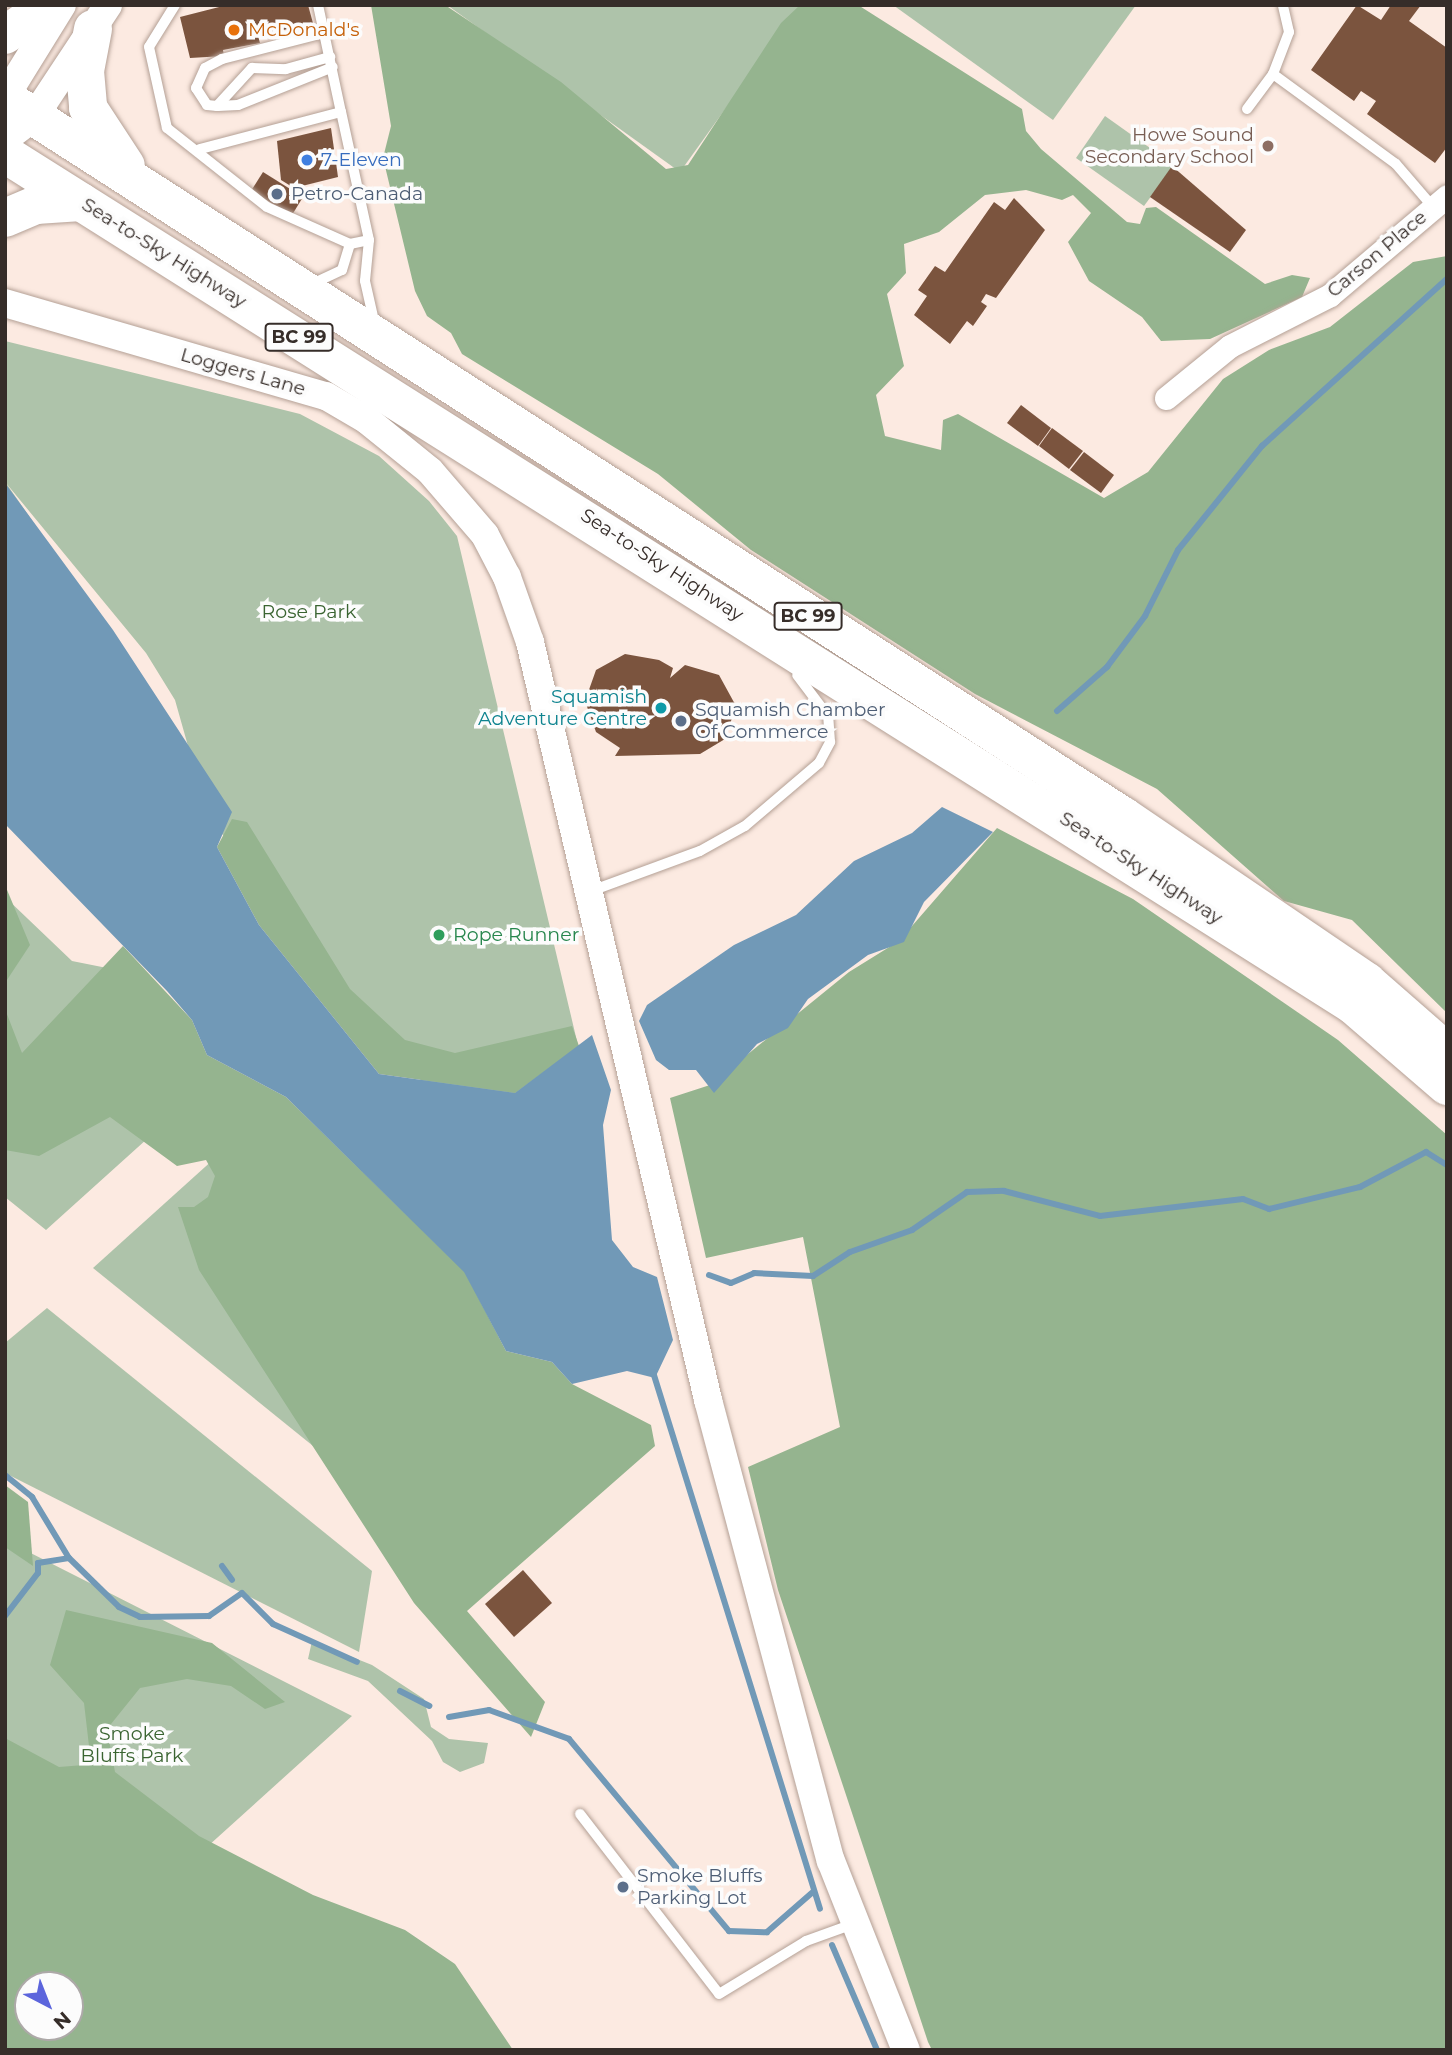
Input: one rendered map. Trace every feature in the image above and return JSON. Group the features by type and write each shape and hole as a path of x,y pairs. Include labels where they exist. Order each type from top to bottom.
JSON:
{"highway":[{"path":"5,35 48,5"},
{"path":"100,17 85,71 88,108 115,155 156,198"},
{"name":"Sea-to-Sky Highway","path":"12,113 156,198 301,289 1123,816 1367,982 1447,1052"},
{"name":"Sea-to-Sky Highway","path":"5,154 593,520 1353,1005 1447,1086"},
{"path":"5,218 36,205 81,202"}],"street":[{"path":"12,113 62,5"},
{"path":"12,113 100,17"},
{"name":"Carson Place","path":"1166,398 1230,346 1330,295 1440,202"},
{"name":"Loggers Lane","path":"5,303 94,333 273,376 367,420 430,471 485,535 530,642 708,1400 831,1861 906,2050"}],"lane":[{"path":"175,5 149,47 152,76 167,128 200,149 267,207 350,244 369,240"},
{"path":"318,5 369,240 370,314 388,345"},
{"path":"1247,109 1273,74 1289,32 1283,5"},
{"path":"324,33 205,68 196,88 207,105 238,105 331,62"},
{"path":"217,106 252,68 286,69 331,62"},
{"path":"1273,74 1396,164 1440,202"},
{"path":"200,149 341,112"},
{"path":"301,289 342,270 350,244"},
{"path":"593,520 649,579"},
{"path":"589,891 734,832 819,763 830,742 823,701 781,665"},
{"path":"580,1814 719,1994 806,1941 857,1923"}],"green space":[{"path":"371,5 445,5 561,82 666,169 688,165 781,23 800,5 858,5 1022,109 1026,131 1041,149 1127,222 1140,224 1146,208 1156,207 1265,284 1292,275 1310,278 1302,297 1210,339 1161,341 1142,317 1089,281 1068,242 1091,213 1073,195 1062,200 1026,190 985,195 939,232 904,244 906,273 887,294 904,366 876,395 885,436 941,450 943,420 958,414 1104,498 1148,472 1223,379 1269,350 1330,327 1413,262 1447,256 1447,1013 1352,920 1284,901 1157,789 975,694 751,550 658,474 462,354 451,333 427,316 415,291 383,158 391,126"},
{"path":"447,5 800,5 680,172"},
{"path":"893,5 1136,5 1053,120"},
{"path":"1105,116 1174,165 1144,206 1076,158"},
{"name":"Rose Park","path":"5,341 300,414 379,456 429,501 457,536 581,1058 457,1125 5,565","holes":["6,483 146,653 175,700 188,746"]},
{"path":"232,819 247,822 350,989 405,1040 455,1053 572,1026 579,1046 515,1093 379,1074 259,925 217,847"},
{"path":"997,828 1133,899 1338,1040 1447,1135 1447,2050 932,2050 928,2042 778,1590 748,1467 840,1427 803,1237 706,1258 670,1098 710,1085 849,972 899,941"},
{"path":"5,885 30,945 5,983"},
{"path":"5,897 72,961 127,972 208,1084 46,1230 5,1197"},
{"path":"123,946 192,1020 207,1055 286,1097 465,1272 506,1351 552,1362 572,1384 651,1425 655,1446 467,1611 545,1702 531,1737 414,1603 199,1270 178,1207 194,1207 208,1197 215,1176 206,1160 177,1166 110,1117 39,1156 5,1150 5,1009 22,1053"},
{"path":"257,1120 344,1471 93,1268"},
{"path":"47,1308 372,1571 359,1652 5,1473 5,1343"},
{"path":"5,1485 28,1502 33,1566 5,1547"},
{"name":"Smoke Bluffs Park","path":"5,1540 352,1716 70,1971 14,1971 14,2012 5,2029"},
{"path":"66,1610 212,1643 285,1702 265,1709 231,1686 187,1679 140,1688 107,1729 115,1772 199,1836 313,1895 405,1930 455,1964 513,2050 5,2050 5,1738 59,1767 84,1765 89,1746 84,1703 50,1665"},
{"path":"312,1641 372,1665 424,1699 431,1727 449,1739 488,1743 484,1763 460,1772 443,1762 432,1741 368,1681 308,1659"}],"water":[{"path":"5,483 113,630 232,812 217,847 259,925 379,1074 515,1093 592,1035 611,1090 603,1125 612,1240 633,1267 657,1277 673,1340 655,1378 627,1371 572,1384 552,1362 506,1351 464,1272 286,1097 207,1055 192,1020 167,991 5,824"},
{"path":"942,807 993,832 924,902 904,942 868,955 808,999 788,1028 757,1044 714,1093 696,1070 669,1070 656,1060 639,1021 647,1005 734,945 796,915 854,861 912,833"}],"building":[{"name":"McDonald's","path":"227,5 308,5 313,23 258,36 260,43 223,50 224,56 190,58 180,17"},
{"path":"1357,5 1381,20 1391,5 1421,5 1409,21 1447,48 1447,147 1435,163 1367,114 1376,101 1361,91 1354,101 1311,70"},
{"name":"7-Eleven","path":"331,128 338,177 294,188 281,180 277,141"},
{"path":"1172,166 1246,230 1230,252 1150,197"},
{"name":"Petro-Canada","path":"263,172 303,197 292,215 251,191"},
{"path":"1014,198 1045,230 996,298 986,294 981,302 987,306 973,326 967,321 950,344 914,315 927,296 918,290 935,266 945,272 994,202 1005,210"},
{"path":"1021,405 1051,428 1038,446 1007,423"},
{"path":"1052,428 1083,451 1069,469 1039,446"},
{"path":"1084,452 1114,475 1101,493 1070,470"},
{"name":"Squamish Adventure Centre","path":"625,654 659,660 673,668 670,678 685,665 719,675 736,706 725,739 700,754 615,756 620,748 596,732 585,701 596,670"},
{"path":"523,1570 552,1603 514,1637 485,1604"}],"waterway":[{"path":"1057,711 1107,667 1145,616 1178,550 1262,446 1447,279"},
{"path":"709,1275 731,1283 754,1273 813,1276 850,1252 912,1230 967,1192 1004,1191 1100,1216 1243,1199 1269,1209 1360,1187 1426,1152 1447,1165"},
{"path":"653,1372 820,1909"},
{"path":"5,1475 32,1497 69,1558 119,1607 140,1617 209,1616 242,1593 273,1624 357,1662"},
{"path":"5,1616 38,1573 38,1563 69,1558"},
{"path":"222,1566 232,1580"},
{"path":"400,1691 429,1706"},
{"path":"449,1717 489,1710 569,1739 729,1931 767,1932 814,1891"},
{"path":"832,1945 877,2050"}],"place":[{"name":"McDonald's","path":"234,30"},
{"name":"Howe Sound Secondary School","path":"1268,146"},
{"name":"7-Eleven","path":"307,160"},
{"name":"Petro-Canada","path":"277,194"},
{"name":"Squamish Adventure Centre","path":"661,708"},
{"name":"Squamish Chamber Of Commerce","path":"681,721"},
{"name":"Rope Runner","path":"439,935"},
{"name":"Smoke Bluffs Parking Lot","path":"623,1887"}]}
